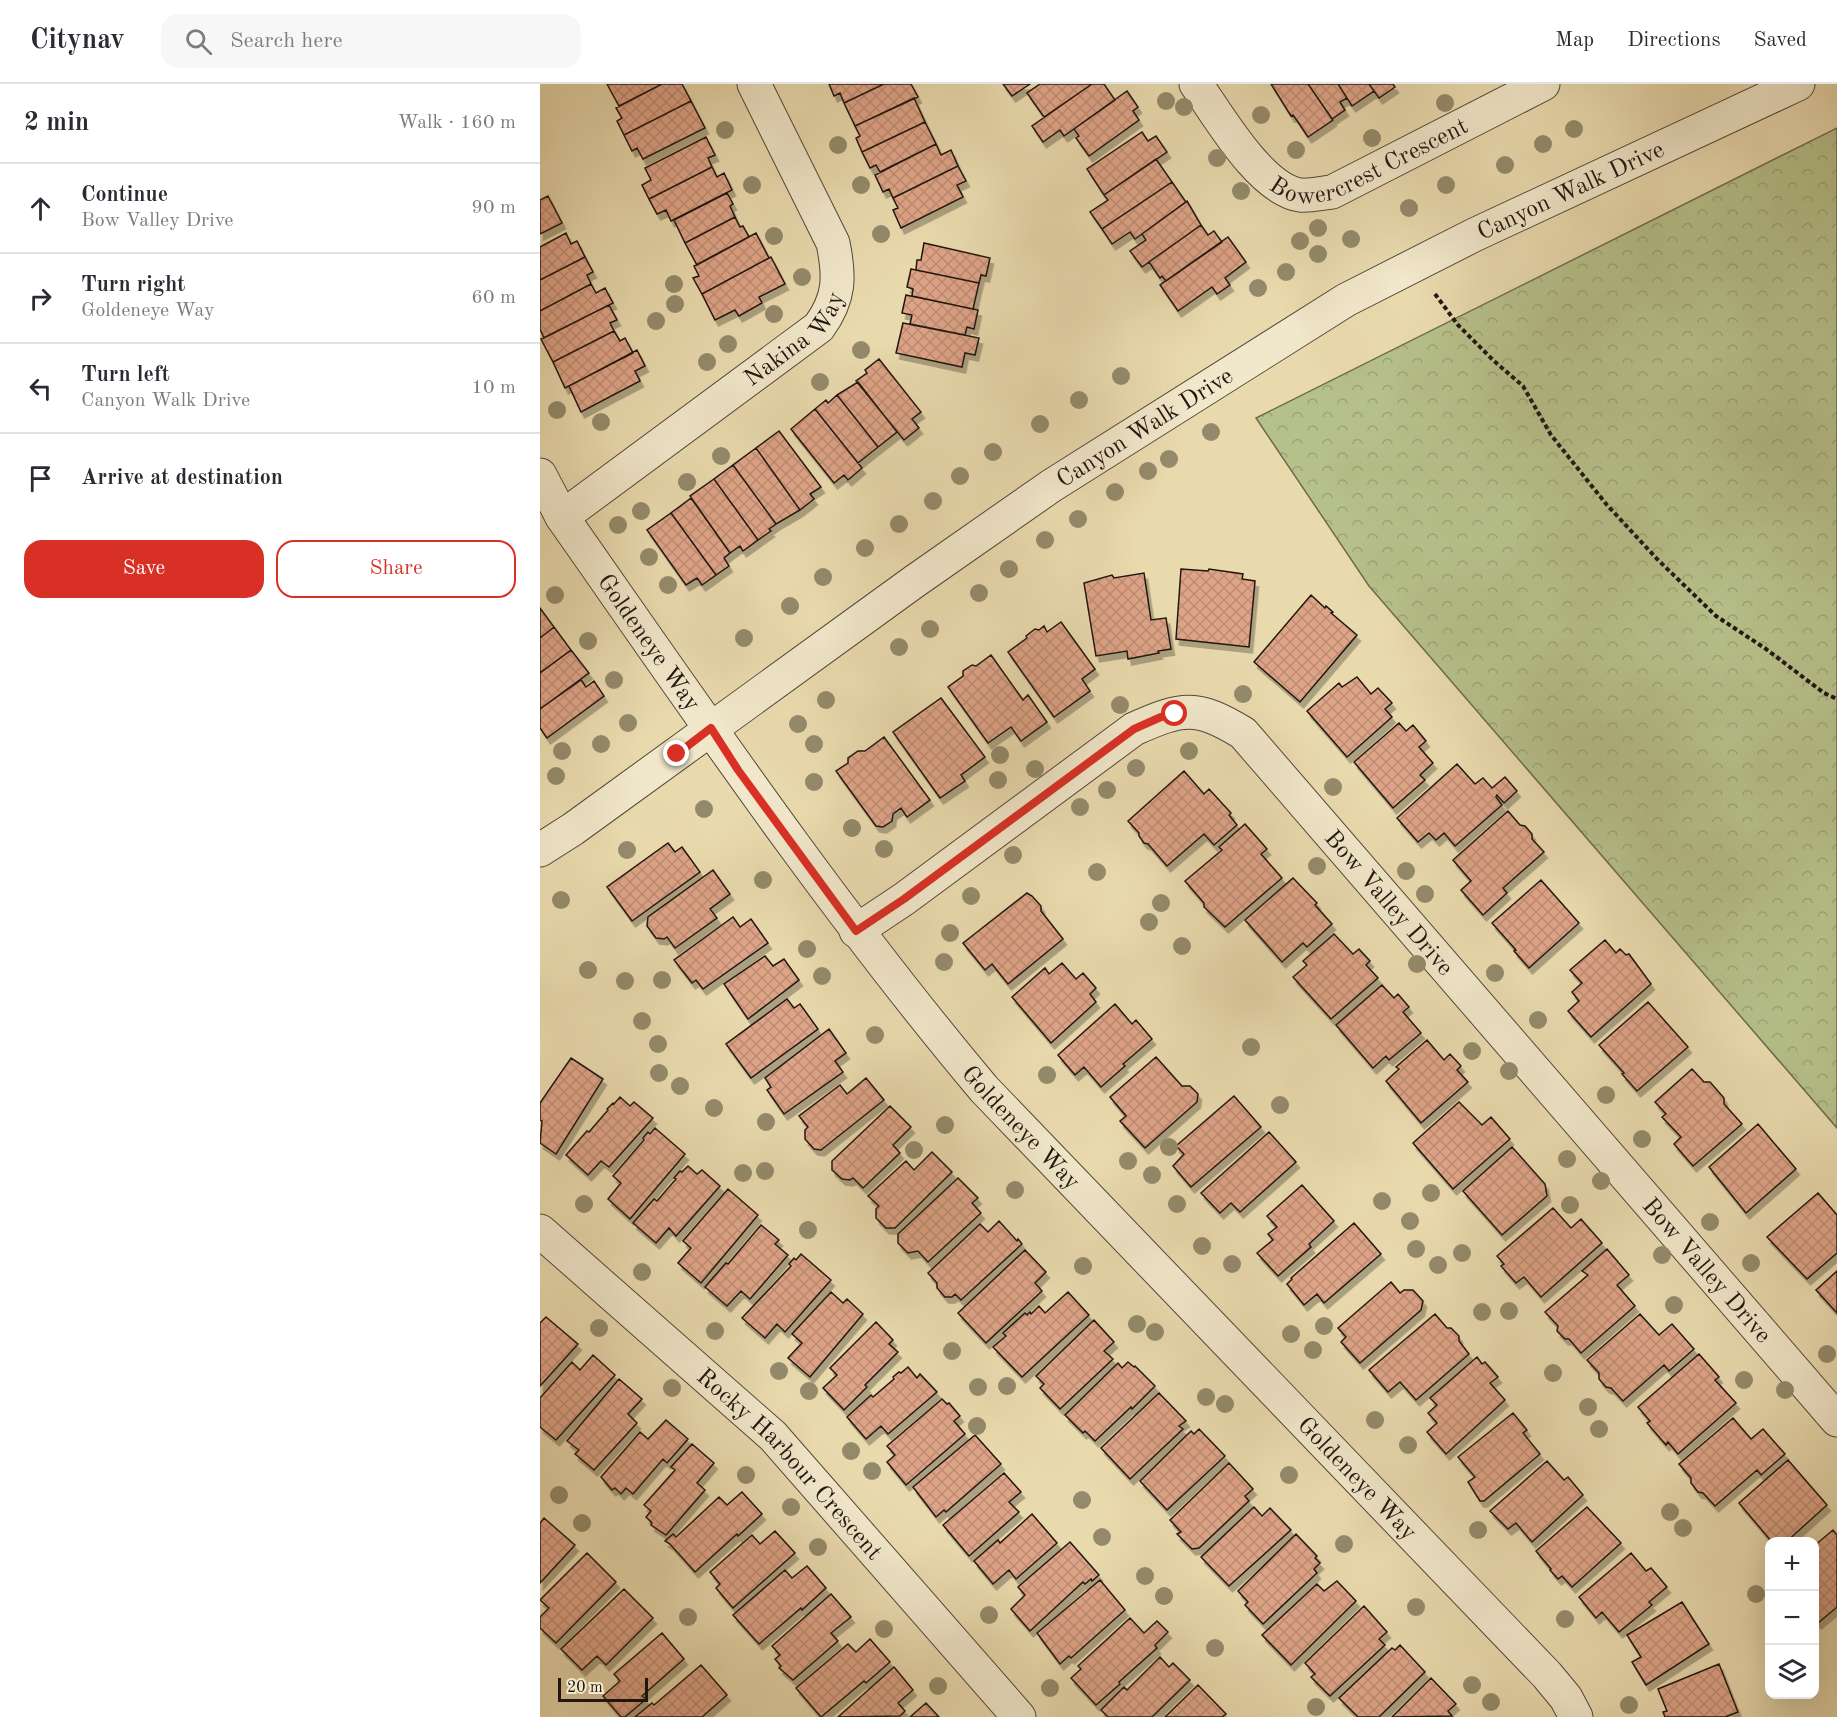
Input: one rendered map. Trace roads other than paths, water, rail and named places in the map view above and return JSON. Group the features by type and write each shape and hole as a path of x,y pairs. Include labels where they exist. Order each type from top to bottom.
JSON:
{"street":[{"name":"Nakina Way","path":"562,517 819,327 834,302 839,270 833,243 754,84"},
{"name":"Bowercrest Crescent","path":"1196,84 1249,159 1276,185 1299,195 1332,192 1543,84"},
{"name":"Canyon Walk Drive","path":"540,850 573,829 915,581 1051,486 1346,300 1474,235 1798,84"},
{"name":"Goldeneye Way","path":"540,475 562,517 711,728 738,770 856,931 926,1020 984,1089 1547,1675 1566,1698 1576,1717"},
{"name":"Bow Valley Drive","path":"856,931 904,899 1134,729 1161,717 1189,711 1219,718 1243,733 1837,1420"},
{"name":"Rocky Harbour Crescent","path":"540,1231 773,1436 1019,1717"}]}
